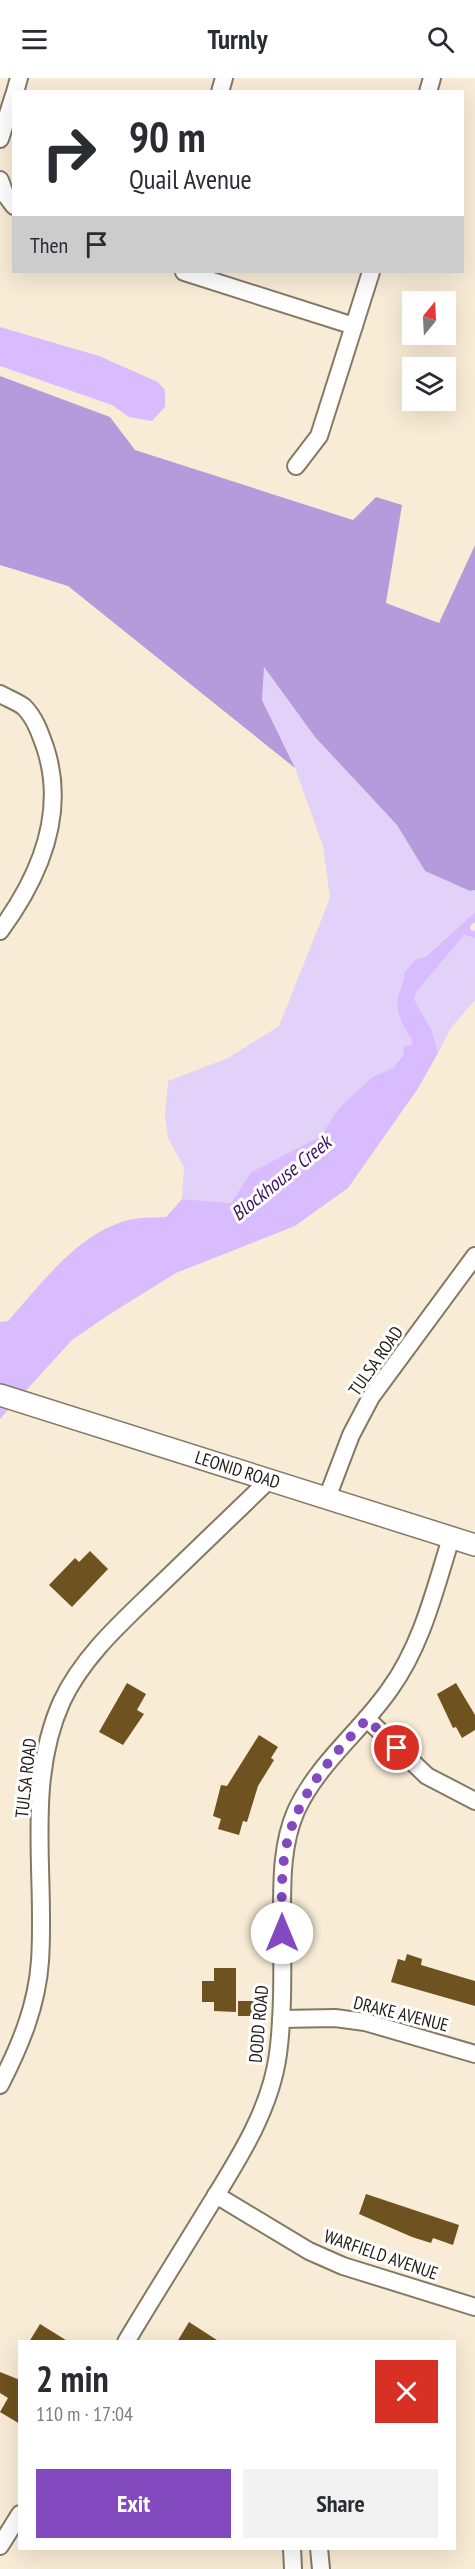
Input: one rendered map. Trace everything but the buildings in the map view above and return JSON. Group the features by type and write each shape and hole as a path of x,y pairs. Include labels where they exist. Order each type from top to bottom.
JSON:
{"street":[{"path":"0,139 12,100"},
{"path":"187,273 354,326"},
{"path":"296,466 319,436 371,273"},
{"path":"0,694 24,707 38,727 50,762 53,803 51,829 43,854 29,886 6,914 0,931"},
{"name":"TULSA ROAD","path":"327,1498 351,1435 371,1397 475,1256"},
{"name":"LEONID ROAD","path":"0,1395 475,1545"},
{"name":"TULSA ROAD","path":"0,2085 27,2024 36,1991 40,1961 42,1777 53,1724 63,1700 76,1676 109,1635 269,1480"},
{"name":"DODD ROAD","path":"127,2340 252,2134 264,2107 278,2055 281,2019 282,1869 287,1840 296,1811 332,1756 392,1688 422,1629 451,1538"},
{"path":"367,1719 427,1776 475,1801"},
{"name":"DRAKE AVENUE","path":"281,2019 334,2018 365,2022 475,2054"},
{"name":"WARFIELD AVENUE","path":"216,2195 309,2251 343,2266 475,2307"},
{"path":"0,2546 18,2517"},
{"path":"292,2550 293,2569"},
{"path":"319,2550 321,2569"}],"shaded area":[{"path":"0,376 110,417 135,450 353,520 376,497 402,505 386,603 439,623 475,545 475,890 470,891 425,871 397,825 315,737 264,667 262,700 295,768 68,586 0,565"},
{"path":"263,666 315,737 397,825 425,871 470,891 475,890 475,912 425,956 416,959 404,973 397,1007 403,1025 412,1040 411,1045 404,1046 403,1054 393,1068 372,1077 338,1109 321,1136 251,1172 231,1203 182,1199 184,1167 168,1138 165,1116 168,1081 228,1058 279,1026 330,898 323,846 295,768 262,700"},
{"path":"464,935 475,938 475,1000 451,1028 438,1053 432,1031 414,999 416,991"}],"water":[{"path":"0,327 99,356 158,382 165,390 165,407 152,421 129,417 112,405 0,366"},
{"name":"Blockhouse Creek","path":"475,912 475,922 470,926 471,930 475,931 475,938 464,935 416,992 414,999 432,1031 438,1053 417,1090 348,1188 295,1226 176,1273 110,1314 72,1340 0,1419 0,1322 8,1321 62,1261 93,1236 128,1220 166,1217 182,1199 231,1203 251,1172 321,1136 338,1109 372,1077 393,1068 403,1055 404,1046 411,1045 412,1040 403,1025 397,1007 404,973 416,959 426,956"}],"route":[{"path":"282,1933 282,1869 287,1840 296,1811 313,1782 332,1756 367,1719 397,1748"}]}
